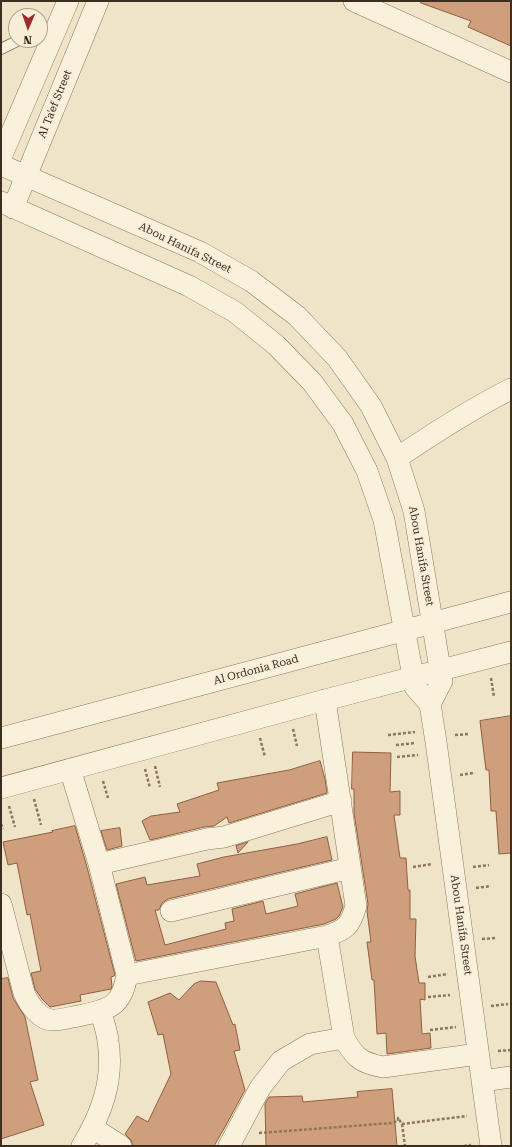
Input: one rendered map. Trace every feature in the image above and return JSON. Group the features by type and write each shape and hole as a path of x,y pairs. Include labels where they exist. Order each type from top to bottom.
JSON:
{"street":[{"path":"48,34 68,1"},
{"name":"Al Ta'ef Street","path":"7,205 26,175 98,1"},
{"path":"354,1 511,72"},
{"path":"1,157 42,48"},
{"name":"Abou Hanifa Street","path":"1,164 200,252 251,281 297,316 338,358 371,406 397,458 414,510 441,669 442,681 430,704 491,1146"},
{"path":"7,205 189,286 234,312 276,345 312,382 343,424 367,471 384,520 415,687 430,704"},
{"path":"397,458 443,427 492,398 511,389"},
{"name":"Al Ordonia Road","path":"1,738 511,602"},
{"path":"1,788 441,669 511,652"},
{"path":"127,976 327,936 341,931 352,920 356,906 325,700"},
{"path":"1,904 24,993 35,1011 43,1017 53,1021 101,1012 120,998 125,987 127,976 99,864 70,769"},
{"path":"99,864 224,836 341,801"},
{"path":"171,911 350,868"},
{"path":"327,936 344,1038 350,1050 359,1059 370,1064 383,1067 478,1054"},
{"path":"82,1146 93,1128 104,1100 110,1071 108,1041 101,1012"},
{"path":"232,1141 260,1088 281,1061 310,1044 344,1038"},
{"path":"482,1081 511,1077"},
{"path":"93,1128 121,1146"}],"path":[{"path":"388,735 434,731"},
{"path":"29,780 41,825"},
{"path":"1,824 3,829"},
{"path":"402,1124 486,1113"},
{"path":"232,1141 392,1123 398,1121 398,1118 402,1124 405,1146"}],"building":[{"path":"421,1 511,1 511,46 468,27 471,21 421,3"},
{"path":"511,716 511,853 499,854 496,811 491,811 489,770 486,770 480,721"},
{"path":"353,752 391,753 390,792 400,791 400,815 394,815 400,858 406,858 408,890 410,890 410,919 416,919 415,956 419,983 425,983 425,1000 420,999 422,1034 430,1033 431,1048 387,1054 386,1033 377,1034 374,980 372,980 367,942 371,942 367,911 368,904 354,813 354,789 352,789"},
{"path":"320,761 327,793 229,823 227,817 214,826 150,840 142,821 151,816 180,812 177,804 219,790 217,783 289,770"},
{"path":"75,826 115,975 111,977 111,989 80,995 81,1001 50,1007 35,989 31,973 41,971 30,914 27,915 17,863 8,865 3,842"},
{"path":"120,828 122,846 107,850 101,831"},
{"path":"327,837 332,860 168,899 162,903 159,910 155,910 165,945 226,929 225,923 234,921 232,909 263,901 266,914 298,906 295,894 337,883 343,907 336,919 324,924 136,961 116,884 145,877 147,885 200,876 197,864 224,857"},
{"path":"248,842 238,853 236,846"},
{"path":"8,978 13,998 25,1017 38,1080 30,1082 44,1125 1,1139 1,979"},
{"path":"201,981 216,982 233,1025 235,1024 240,1050 234,1051 245,1090 214,1146 133,1146 131,1140 125,1134 137,1116 148,1122 171,1074 163,1034 158,1035 148,1002 170,993 179,1000 194,984"},
{"path":"392,1089 397,1146 266,1146 265,1104 269,1097 302,1096 303,1102 358,1097 357,1092"}]}
